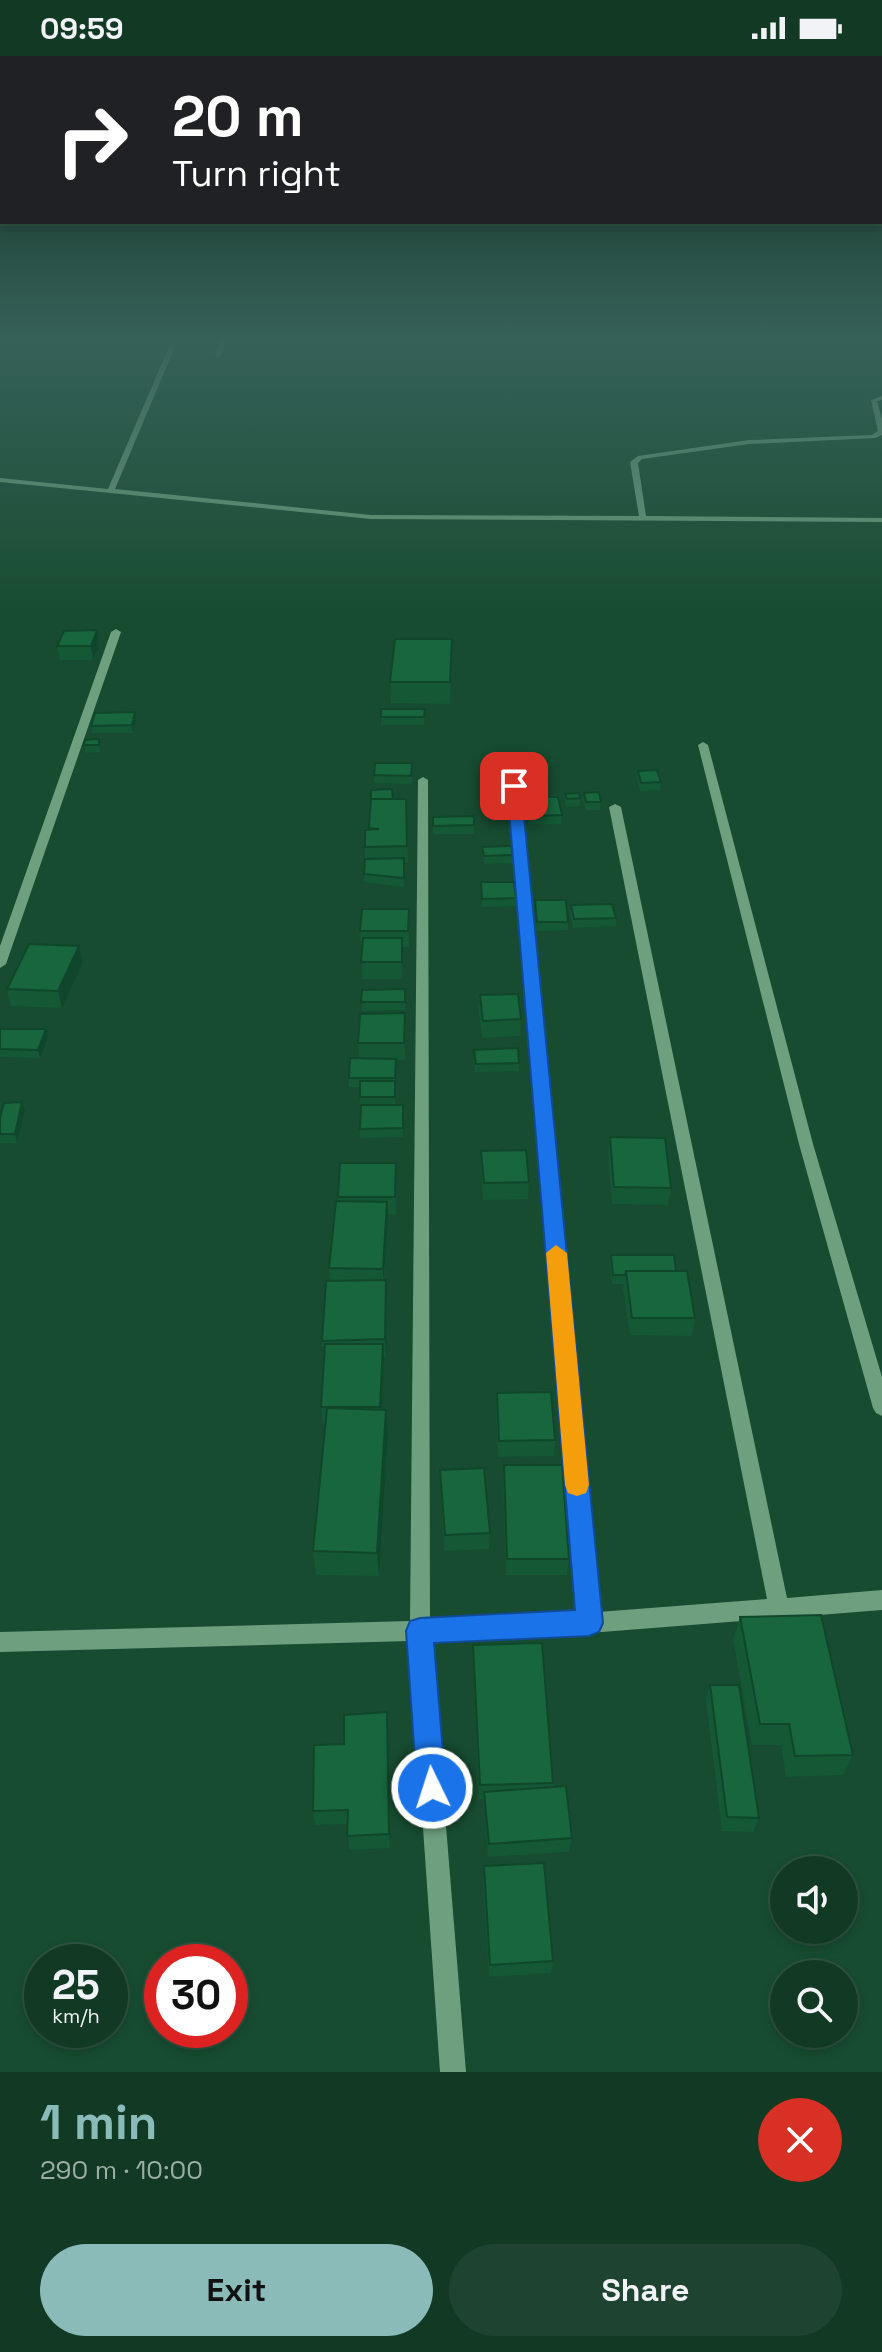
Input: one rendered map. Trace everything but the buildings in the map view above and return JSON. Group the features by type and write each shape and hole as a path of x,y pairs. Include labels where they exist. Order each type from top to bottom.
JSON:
{"street":[{"path":"111,491 136,432"},
{"path":"643,520 634,462 640,457 749,442 873,437 882,432"},
{"path":"0,480 371,517 882,520"},
{"path":"0,964 116,632"},
{"path":"703,745 806,1144 882,1408"},
{"path":"423,780 420,1631 453,2072"},
{"path":"514,786 589,1623"},
{"path":"615,807 779,1608"},
{"path":"0,1642 420,1631 589,1623 882,1600"}],"slow traffic":[{"path":"556,1253 577,1485"}],"route":[{"path":"432,1788 420,1631 589,1623 514,786"}]}
